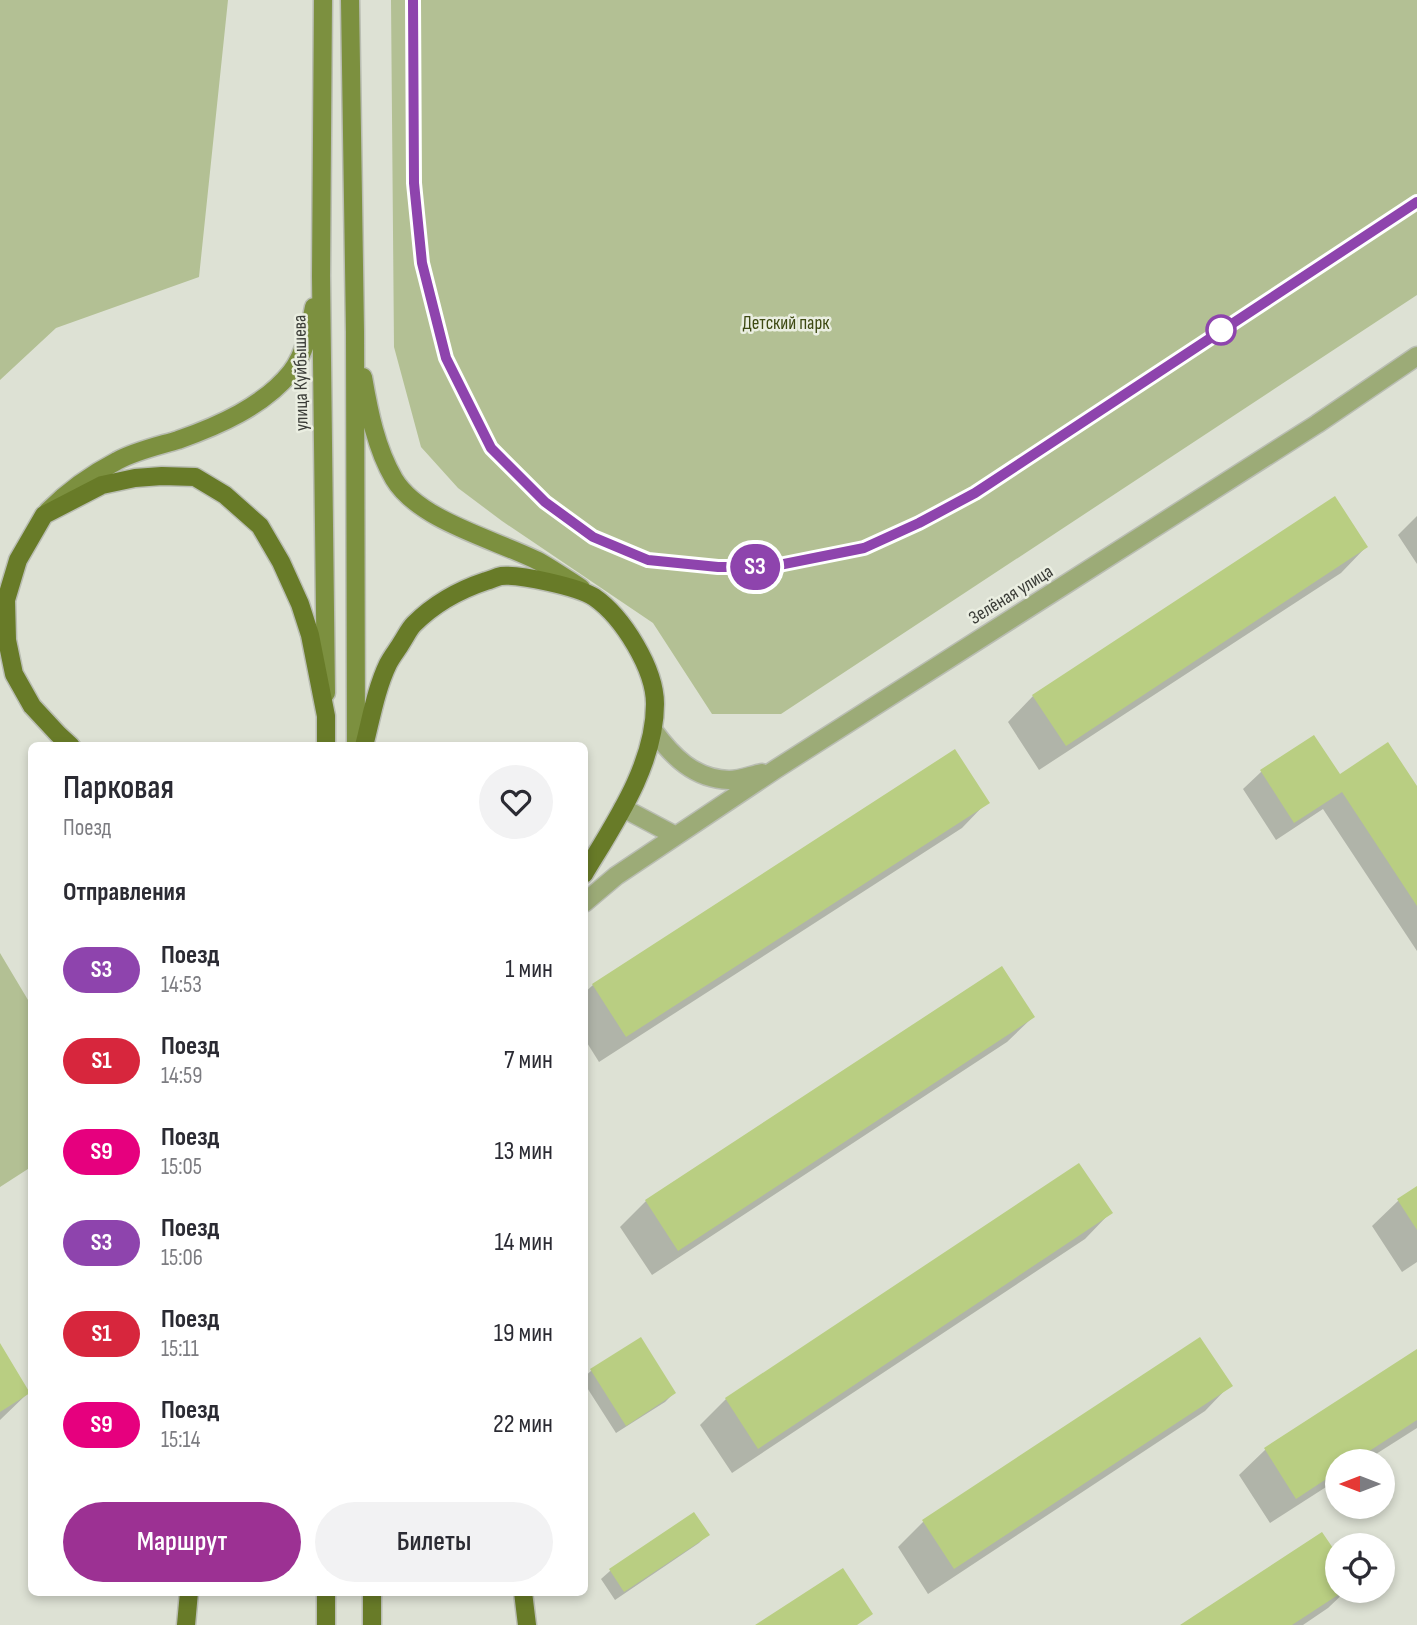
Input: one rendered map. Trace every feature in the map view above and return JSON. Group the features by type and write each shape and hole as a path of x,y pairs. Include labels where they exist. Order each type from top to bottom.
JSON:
{"main road":[{"name":"улица Куйбышева","path":"323,0 321,276 326,742"},
{"path":"350,0 355,332 356,742"},
{"path":"67,742 32,706 14,674 7,640 6,600 18,560 44,515 67,493 119,460 188,436 235,415 271,393 292,370 303,348 321,276"},
{"path":"355,332 369,410 379,446 395,480 419,506 450,523 541,563 593,596 617,618 640,652 651,678 655,703 653,730 644,762 623,808 588,867"},
{"path":"44,515 103,485 135,478 195,477 225,495 260,526 281,562 300,604 310,635 326,716"},
{"path":"365,742 388,665 412,626 439,603 468,587 502,576 562,585 593,596"},
{"path":"186,1625 189,1596"},
{"path":"326,1596 326,1625"},
{"path":"372,1596 372,1625"},
{"path":"523,1596 527,1625"}],"street":[{"name":"Зелёная улица","path":"588,900 616,876 776,769 1317,424 1417,356"},
{"path":"653,730 680,762 704,776 731,780 776,769"},
{"path":"623,808 676,835"}],"green space":[{"path":"0,0 228,0 199,277 56,328 0,380"},
{"name":"Детский парк","path":"391,0 1417,0 1417,295 781,714 712,714 653,623 458,488 421,447 394,347"},
{"path":"0,953 28,1000 28,1169 0,1187"}],"building":[{"path":"1335,496 1368,547 1066,746 1032,695"},
{"path":"1314,735 1340,774 1388,742 1417,786 1417,906 1342,792 1294,823 1260,770"},
{"path":"955,749 990,803 626,1037 592,984"},
{"path":"1002,966 1035,1017 678,1251 645,1200"},
{"path":"1079,1163 1113,1213 758,1449 725,1398"},
{"path":"1417,1186 1417,1230 1397,1199"},
{"path":"641,1337 676,1393 626,1426 590,1369"},
{"path":"1200,1337 1233,1386 954,1569 922,1520"},
{"path":"0,1343 28,1390 28,1394 0,1412"},
{"path":"1417,1349 1417,1420 1372,1449 1325,1449 1325,1480 1296,1499 1264,1448"},
{"path":"694,1512 710,1535 624,1592 609,1569"},
{"path":"1322,1532 1325,1536 1326,1603 1292,1625 1180,1625"},
{"path":"843,1568 873,1614 857,1625 755,1625"}],"railway":[{"path":"413,0 414,183 421,263 446,358 491,448 545,502 593,537 648,560 718,567 769,567 864,548 919,523 975,493 1417,202"}],"train":[{"name":"S3","path":"413,0 414,183 422,263 446,358 491,448 545,502 593,537 648,560 718,567 769,567 864,548 919,523 975,493 1417,202"}]}
